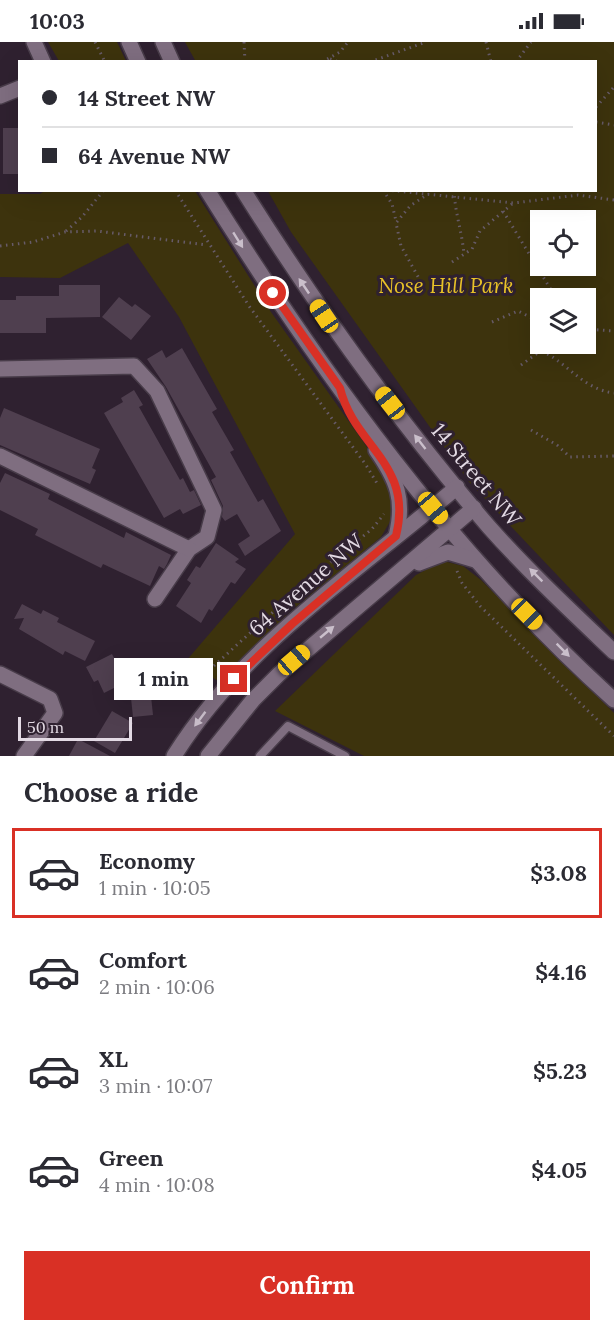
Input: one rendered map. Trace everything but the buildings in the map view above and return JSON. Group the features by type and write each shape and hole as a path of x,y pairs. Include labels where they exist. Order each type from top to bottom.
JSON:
{"main road":[{"path":"34,42 42,60"},
{"path":"129,42 137,60"},
{"path":"163,42 171,60"},
{"path":"0,96 18,89"},
{"path":"208,192 259,274 340,388 433,508 479,562 614,700"},
{"name":"14 Street NW","path":"244,192 348,350 457,487 500,538 614,652"},
{"path":"0,369 134,366 158,391 214,510 207,537 189,549 155,599"},
{"path":"340,388 344,402 391,472 401,501 396,536"},
{"path":"0,456 189,549"},
{"name":"64 Avenue NW","path":"174,756 211,704 246,666 396,536 457,487"},
{"path":"208,756 253,700 279,674 474,508"},
{"path":"383,585 438,554 450,551 479,562"},
{"path":"0,674 50,699 55,712 24,756"}],"lane":[{"path":"260,756 288,726 345,756"}],"path":[{"path":"95,42 104,60"},
{"path":"244,42 244,60"},
{"path":"325,60 340,52 348,42"},
{"path":"376,60 426,42"},
{"path":"486,42 490,60"},
{"path":"518,60 531,42"},
{"path":"328,58 334,60"},
{"path":"597,106 614,87"},
{"path":"597,122 614,125"},
{"path":"65,232 82,217 102,192"},
{"path":"176,192 207,244 288,361 366,465 381,492"},
{"path":"385,192 392,204 400,246 421,282"},
{"path":"406,192 514,203 572,196 614,200"},
{"path":"454,192 464,254"},
{"path":"554,197 555,192"},
{"path":"572,196 573,192"},
{"path":"396,223 410,206 429,194"},
{"path":"452,262 472,249 480,231 514,203"},
{"path":"503,211 550,288"},
{"path":"0,246 33,242 65,232 129,233 207,244"},
{"path":"492,322 518,311 530,317"},
{"path":"596,330 614,331"},
{"path":"521,365 538,354"},
{"path":"548,354 562,361 593,389 614,393"},
{"path":"531,430 556,445 570,457 614,456"},
{"path":"205,674 276,608 372,529 386,510"},
{"path":"456,568 462,583 480,606 614,736"}],"green space":[{"path":"48,42 117,42 126,60 58,60"},
{"name":"Nose Hill Park","path":"185,42 614,42 614,635 469,482 291,232 269,192 597,192 597,60 195,60"},
{"path":"43,192 196,192 271,312 379,464 391,493 395,513 381,537 291,611 218,681 186,661 295,534 179,317 128,243 60,278 0,277 0,194 40,194"},
{"path":"443,561 463,566 481,580 614,713 614,756 364,756 275,711 416,575"}],"route":[{"path":"234,679 292,624 396,536 399,523 401,501 391,472 344,402 340,388 273,293"}]}
